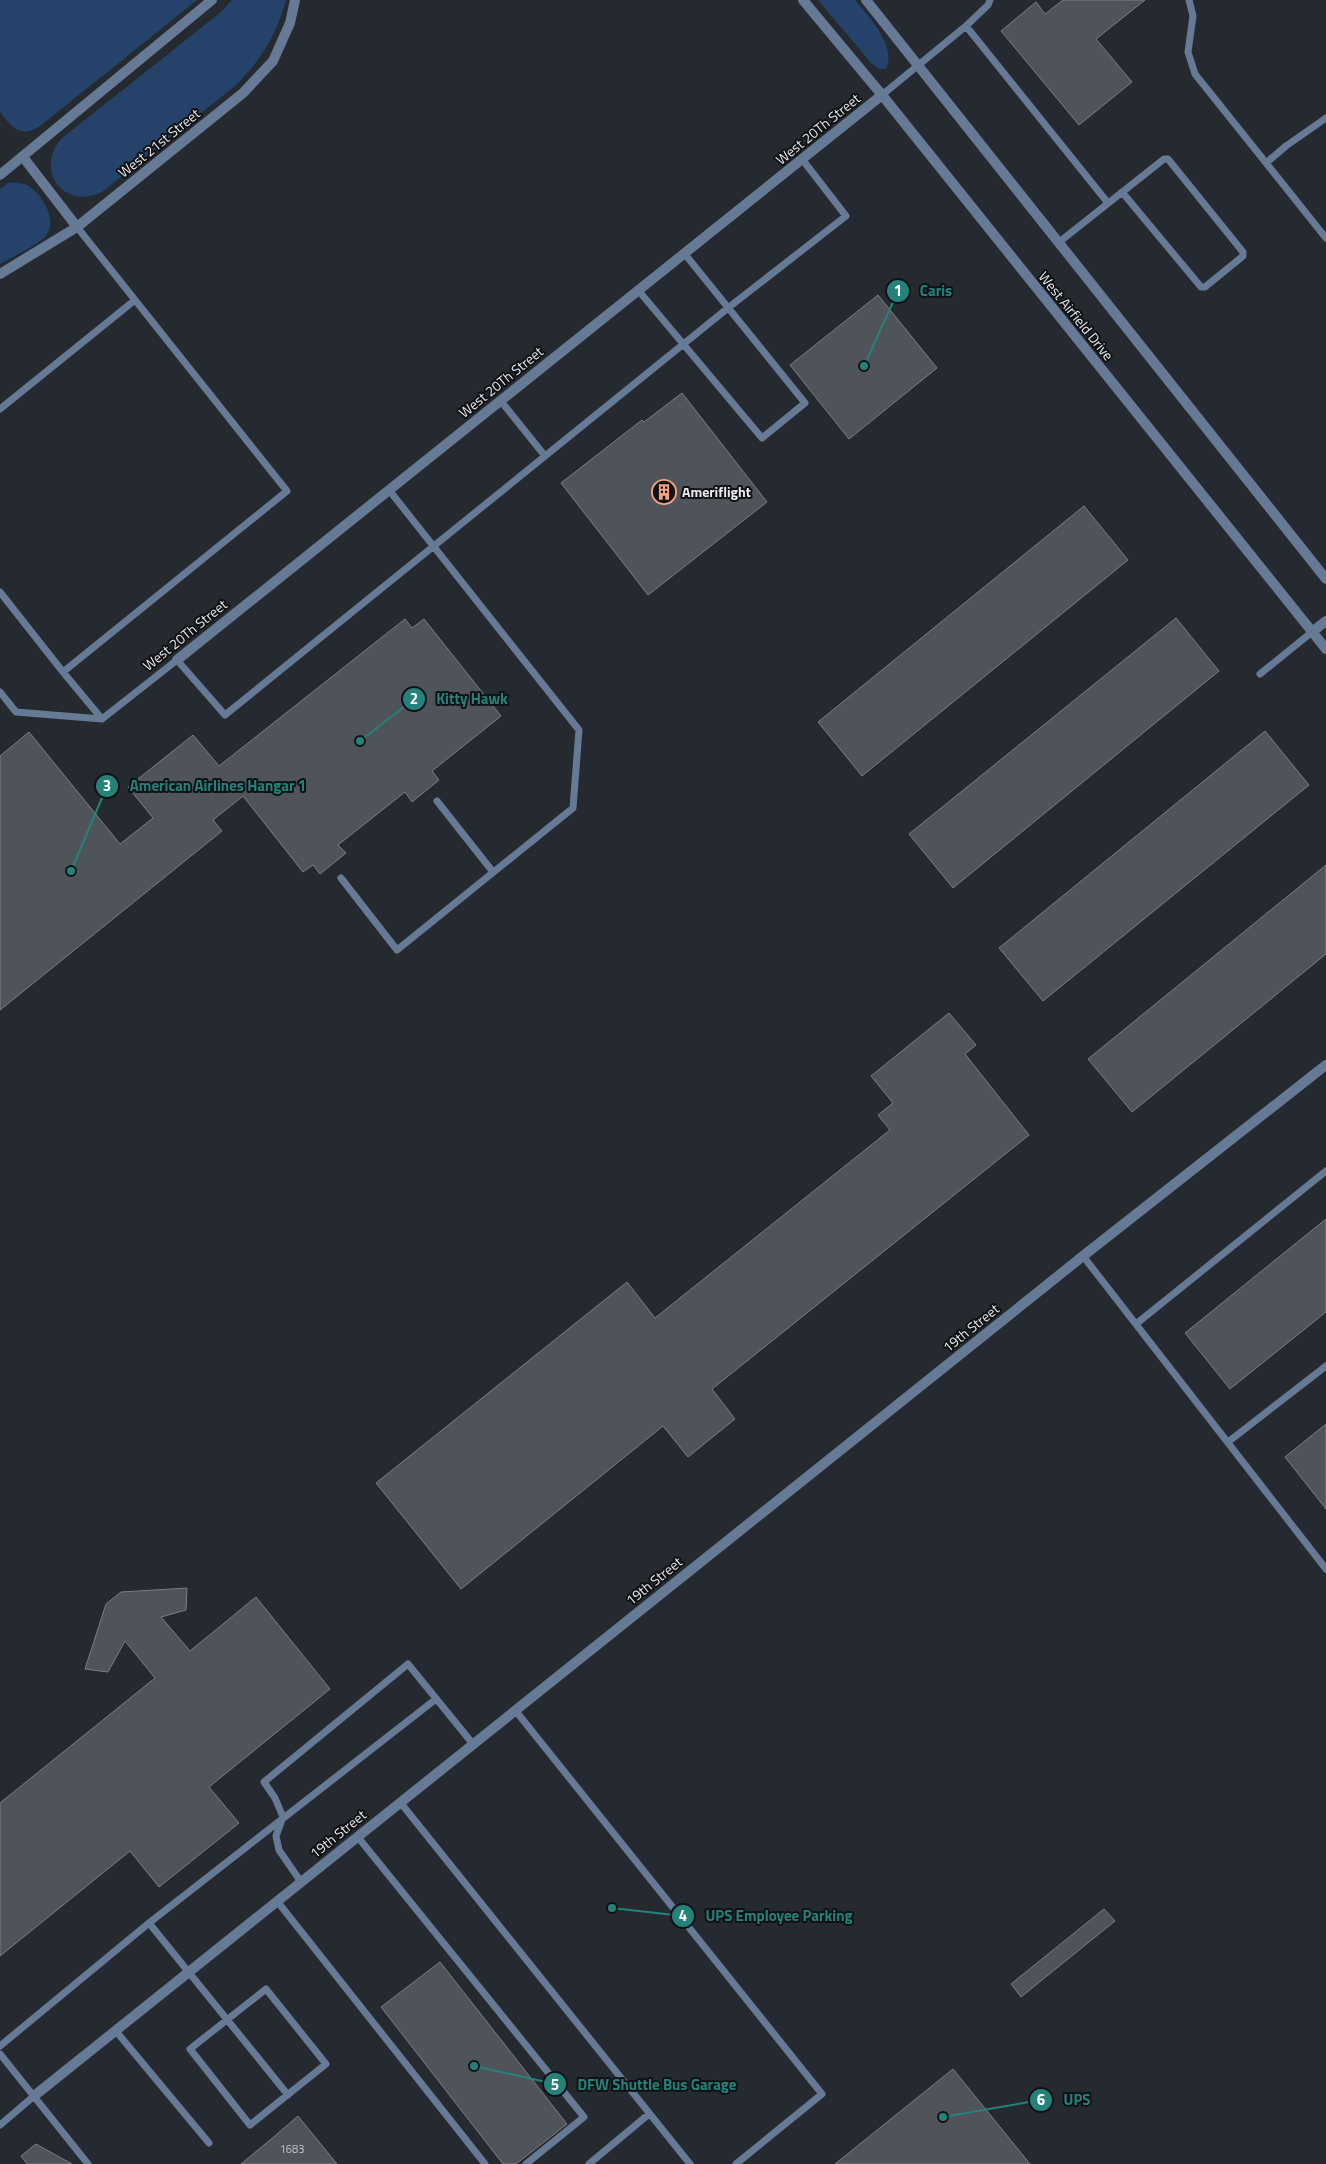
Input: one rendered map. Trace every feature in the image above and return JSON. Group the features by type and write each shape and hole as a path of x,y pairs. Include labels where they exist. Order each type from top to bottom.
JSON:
{"street":[{"path":"0,175 23,158 212,0"},
{"name":"West 21st Street","path":"0,274 77,227 243,93 273,61 290,23 295,0"},
{"name":"West Airfield Drive","path":"804,0 1326,649"},
{"path":"866,0 1326,579"},
{"name":"West 20Th Street","path":"177,660 882,95"},
{"path":"23,158 77,227"},
{"path":"1312,632 1326,621"},
{"name":"19th Street","path":"34,2096 1083,1256 1326,1065"}],"lane":[{"name":"West 20Th Street","path":"882,95 966,26 988,5 990,0"},
{"path":"1189,0 1193,16 1188,52 1195,74 1326,238"},
{"path":"966,26 1108,203"},
{"path":"1266,163 1286,146 1326,118"},
{"path":"177,660 225,715 728,308 846,216 802,159"},
{"path":"1058,243 1108,203 1122,192 1164,159 1168,159 1242,252 1243,256 1205,287 1201,287 1122,192"},
{"path":"63,672 287,491 77,227"},
{"path":"638,290 762,438 805,403 684,253"},
{"path":"0,409 135,300"},
{"path":"500,400 545,456"},
{"path":"341,878 397,950 573,808 579,730 435,546 388,490"},
{"path":"0,592 102,719"},
{"path":"1260,674 1312,632"},
{"name":"West 20Th Street","path":"102,719 177,660"},
{"path":"0,692 16,712 102,719"},
{"path":"437,802 493,872"},
{"path":"1136,1324 1326,1171"},
{"path":"1083,1256 1326,1570"},
{"path":"1228,1442 1326,1366"},
{"path":"301,1882 279,1850 276,1836 283,1817 276,1798 264,1782 408,1664 473,1744"},
{"path":"0,2046 149,1923 436,1699"},
{"path":"515,1710 822,2094 736,2164"},
{"path":"400,1802 690,2164"},
{"path":"357,1836 584,2117 526,2164"},
{"path":"277,1901 485,2164"},
{"path":"149,1923 288,2095"},
{"path":"266,1989 326,2064 288,2095 250,2124 190,2049 266,1989"},
{"path":"115,2030 209,2143"},
{"path":"0,2054 88,2164"},
{"name":"19th Street","path":"2,2123 34,2096"},
{"path":"588,2164 649,2114"}],"shaded area":[{"path":"0,0 197,0 39,127 21,131 12,126 0,112"},
{"path":"232,0 286,0 278,25 266,47 244,77 102,192 89,196 76,196 66,192 58,185 52,175 51,164 53,151 61,139 221,12"},
{"path":"818,0 855,0 874,23 885,42 888,51 886,69 880,69 872,64"},
{"path":"8,183 22,183 33,189 47,209 50,225 44,238 0,264 0,189"}],"building":[{"path":"1063,0 1145,0 1096,39 1132,82 1079,125 1001,31 1036,2 1045,14"},
{"path":"878,295 937,368 849,439 790,365"},
{"name":"Ameriflight","path":"682,393 767,502 648,595 561,483 642,420 644,422"},
{"path":"1084,506 1128,560 862,776 818,722"},
{"path":"1176,618 1219,671 953,888 909,834"},
{"path":"405,619 412,628 424,619 501,716 432,771 439,780 412,802 405,792 338,845 346,853 320,874 313,865 303,872 243,796 213,820 222,831 0,1010 0,756 29,732 120,844 153,818 128,787 193,735 219,766"},
{"path":"1265,731 1309,785 1043,1001 999,948"},
{"path":"1326,865 1326,954 1132,1112 1088,1059"},
{"path":"949,1013 976,1045 965,1054 1029,1135 712,1389 735,1419 688,1457 663,1426 461,1589 376,1483 627,1282 655,1318 890,1130 878,1115 893,1103 871,1076"},
{"path":"1326,1219 1326,1312 1230,1389 1185,1333"},
{"path":"1326,1424 1326,1509 1285,1457"},
{"path":"187,1588 186,1610 161,1617 190,1651 256,1597 330,1689 209,1787 239,1823 159,1887 130,1851 0,1956 0,1803 155,1678 125,1641 108,1672 85,1669 106,1604 121,1592"},
{"path":"1104,1909 1115,1921 1021,1997 1011,1984"},
{"path":"440,1962 567,2124 516,2164 503,2164 381,2007"},
{"path":"953,2069 1030,2164 835,2164"},
{"path":"298,2116 337,2164 241,2164 276,2135"},
{"path":"36,2144 72,2164 27,2164 21,2156"}],"place":[{"name":"Caris","path":"864,366"},
{"name":"Ameriflight","path":"664,492"},
{"name":"Kitty Hawk","path":"360,741"},
{"name":"American Airlines Hangar 1","path":"71,871"},
{"name":"UPS Employee Parking","path":"612,1908"},
{"name":"DFW Shuttle Bus Garage","path":"474,2066"},
{"name":"UPS","path":"943,2117"}]}
